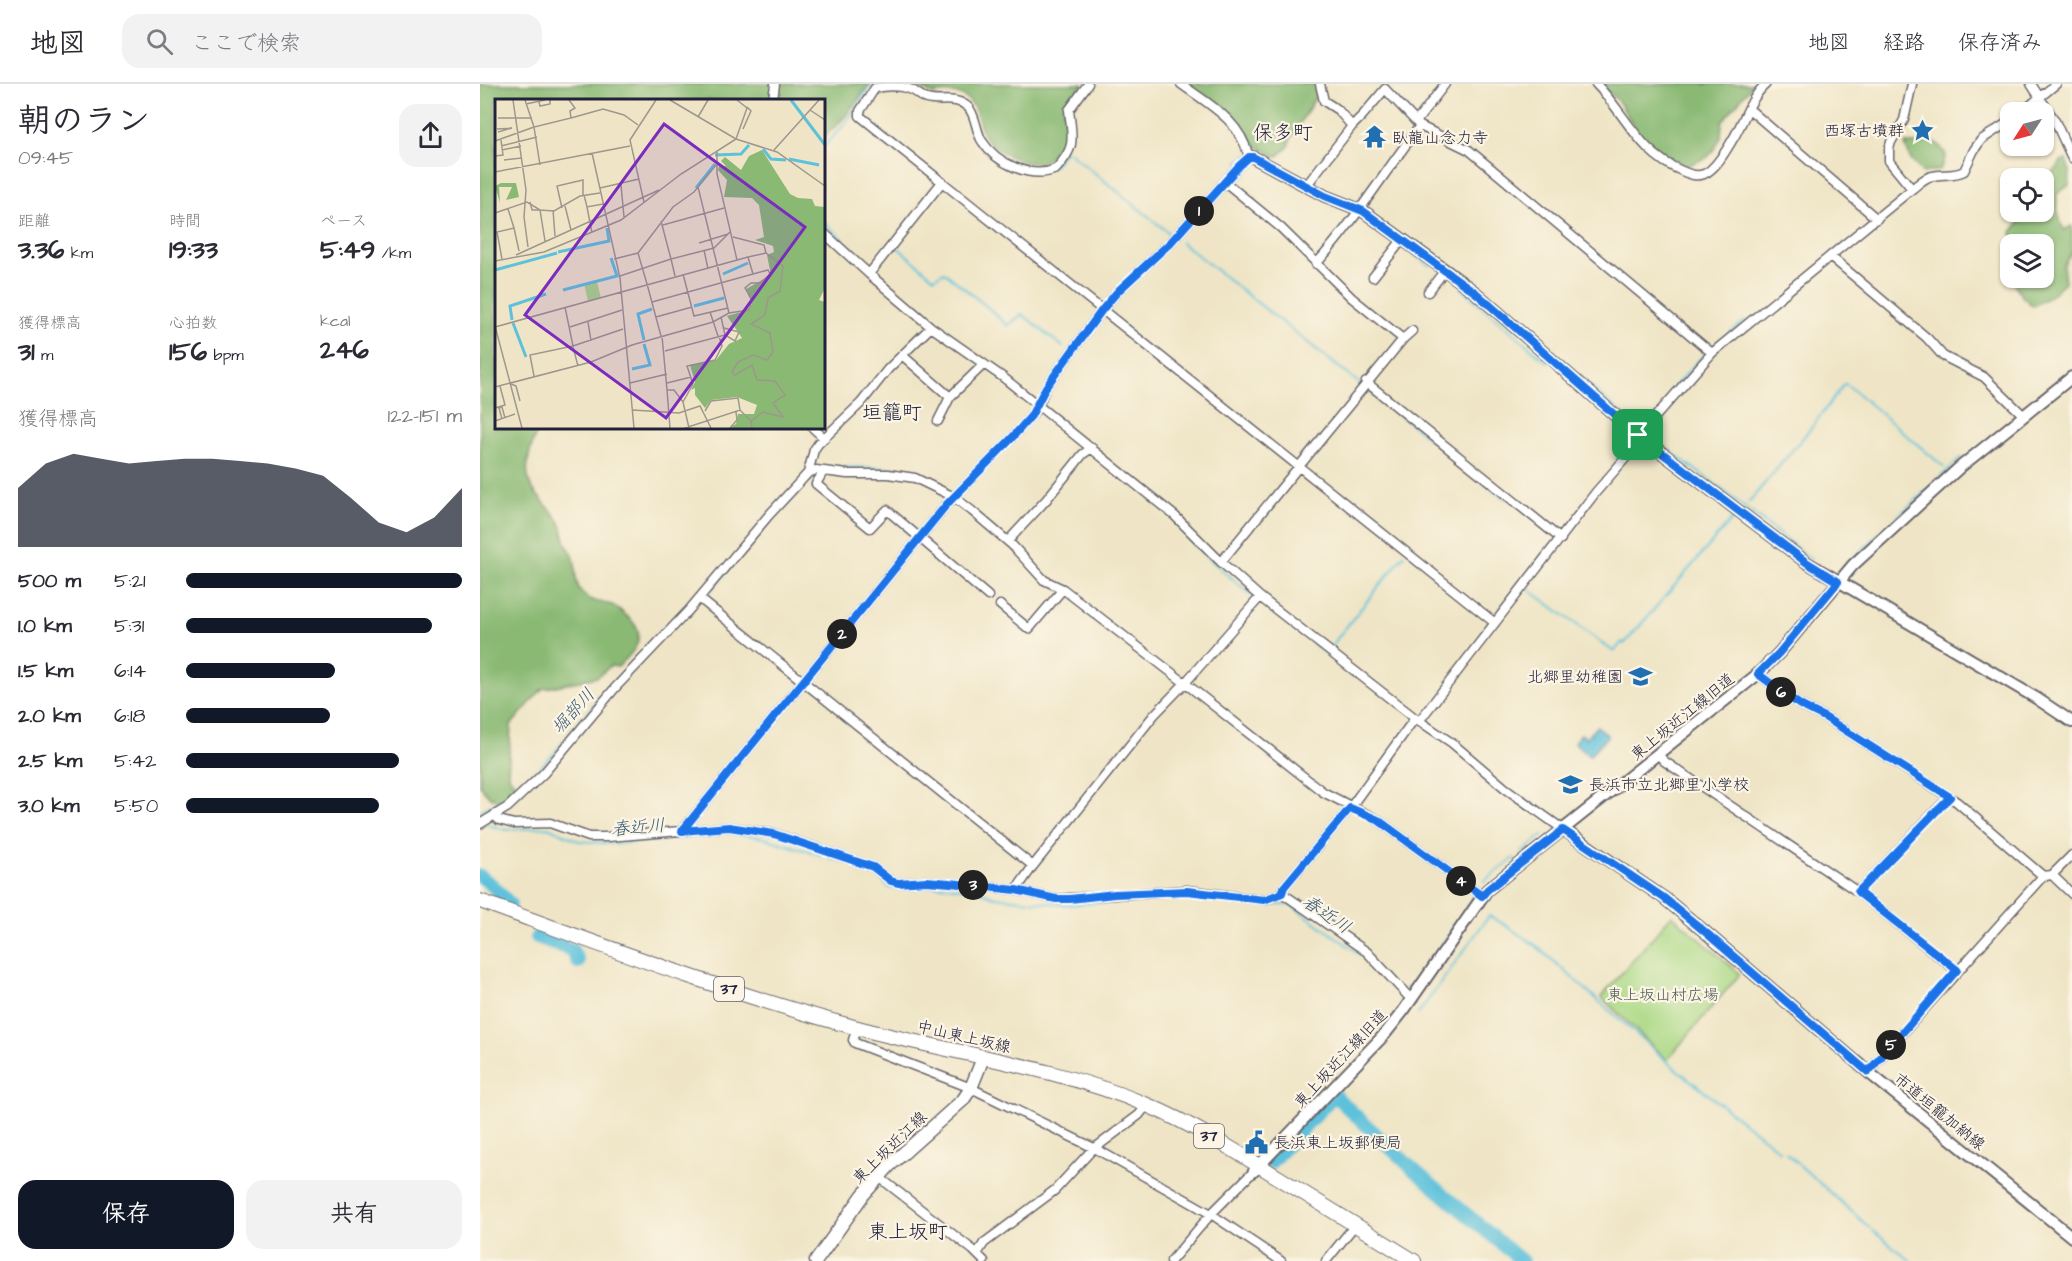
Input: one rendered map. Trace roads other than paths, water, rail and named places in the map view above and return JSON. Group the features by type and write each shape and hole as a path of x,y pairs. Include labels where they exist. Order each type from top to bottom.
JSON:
{"main road":[{"name":"中山東上坂線","path":"480,901 682,974 856,1031"},
{"name":"中山東上坂線","path":"480,909 716,993 1062,1083 1146,1108 1210,1145 1256,1168 1353,1228 1414,1261"},
{"name":"東上坂近江線","path":"816,1261 863,1195 879,1177 963,1100 971,1089 982,1062"},
{"name":"中山東上坂線","path":"1353,1228 1399,1261"}],"street":[{"path":"773,99 775,84"},
{"path":"1088,84 1069,110 1072,145 1056,169 1038,171 1008,165 993,155 982,141 971,113 963,104 953,100 926,99 908,88 885,86 875,88 860,111 860,116 1495,623"},
{"path":"1181,84 1227,118 1245,142 1248,155"},
{"path":"1320,84 1324,101 1338,110 1352,126"},
{"path":"1316,264 1334,245 1360,210 1445,84"},
{"path":"1596,84 1611,99 1642,144 1675,168 1696,176 1704,174 1733,139 1754,99 1766,84"},
{"path":"1912,84 1904,120 1889,150 1889,161 1912,189"},
{"path":"2031,84 2055,121 2072,158"},
{"path":"2035,102 2056,84"},
{"path":"1308,184 1352,126 1388,86 1418,124 1469,150 1712,353"},
{"path":"1749,110 1877,219"},
{"path":"1282,893 1284,887 1350,808 1596,492 1712,353 1926,178 1954,175 1964,171 1981,140 2000,128"},
{"path":"682,831 954,497 1011,439 1038,406 1046,387 1099,308 1170,243 1248,155"},
{"path":"1248,155 1360,210 1400,243 1476,293 1641,436 1806,562 2028,693 2072,722"},
{"path":"869,274 942,182"},
{"path":"1225,182 1281,228 1352,298 1403,339"},
{"path":"825,234 931,327 984,364 1175,516 1260,597 1452,743 1505,788 1563,830"},
{"path":"1373,277 1400,243"},
{"path":"1830,256 1927,338 1943,356 1984,376 2024,416"},
{"path":"1428,292 1444,270"},
{"path":"808,473 814,450 824,438 861,404 874,385 931,327"},
{"path":"1221,562 1366,382 1412,331"},
{"path":"902,355 950,397"},
{"path":"938,421 950,397 984,364"},
{"name":"東上坂近江線旧道","path":"1256,1168 1385,1034 1487,890 1758,674 1779,653 1853,565 1959,468 2072,377"},
{"path":"1366,382 1561,539"},
{"path":"814,429 824,438"},
{"path":"1008,541 1090,449"},
{"path":"480,824 508,807 524,787 578,734 615,688 699,598 808,473 816,470 888,474 915,478 954,497 1008,541 1044,580 1063,589 1315,787 1350,808 1378,820 1482,896"},
{"path":"823,472 816,484 870,528 887,510 988,596"},
{"path":"1000,606 1029,629 1063,589"},
{"path":"1016,890 1154,715 1260,597"},
{"path":"699,598 1033,866"},
{"path":"1758,674 1800,705 1826,718 1950,797 2072,894"},
{"path":"1658,754 1664,761 1858,892 1957,970"},
{"path":"1858,892 1950,797"},
{"path":"494,815 499,820 514,824 550,823 589,837 729,827 774,834 873,867 891,881 898,883 938,882 1016,890 1056,899 1187,891 1264,900 1282,893"},
{"name":"市道垣籠加納線","path":"1563,830 1680,911 1868,1072 2072,1237"},
{"path":"1868,1072 1957,970 2048,875 2072,855"},
{"path":"1282,893 1367,952 1408,996 1412,997"},
{"path":"856,1031 853,1040 855,1043 971,1089 1095,1148 1211,1214 1281,1261"},
{"path":"976,1254 984,1243 1055,1190 1095,1148 1146,1108"},
{"path":"1172,1261 1211,1214 1256,1168"},
{"path":"879,1177 984,1261"},
{"path":"1326,1261 1353,1228"}],"water":[{"path":"1597,726 1608,736 1589,756 1574,742 1581,734 1586,738"}],"waterway":[{"path":"825,145 845,124 869,87 874,84"},
{"path":"1014,162 1031,168 1053,166 1066,150"},
{"path":"1070,153 1169,233"},
{"path":"1238,162 1247,155"},
{"path":"1359,215 1430,266"},
{"path":"825,223 872,265"},
{"path":"1181,242 1360,384"},
{"path":"896,246 934,278 944,272 1008,326 1022,314 1063,347"},
{"path":"1461,288 1548,363"},
{"path":"1713,347 1746,320"},
{"path":"1670,392 1706,352"},
{"path":"1561,360 1636,427"},
{"path":"1749,502 1812,427 1845,383 1944,467"},
{"path":"1367,389 1505,499"},
{"path":"1656,441 1811,559"},
{"path":"1835,575 1961,458"},
{"path":"833,468 895,469 918,474 927,479"},
{"path":"760,532 808,481 818,476"},
{"path":"1528,589 1614,652 1622,642 1624,644 1734,517"},
{"path":"1189,533 1189,539 1197,547 1255,597"},
{"path":"1501,608 1544,553"},
{"path":"1331,646 1404,555"},
{"path":"706,596 733,564"},
{"path":"1813,604 1828,586"},
{"name":"堀部川","path":"480,811 499,801 532,776 618,677 677,616"},
{"path":"1312,642 1325,653"},
{"name":"春近川","path":"487,824 505,830 548,827 579,841 613,844 681,839 710,833"},
{"name":"春近川","path":"724,831 764,838 852,864 863,871 871,870 890,888 951,887 978,891 995,897 1066,905 1190,896 1263,905 1291,905 1371,962"},
{"name":"春近川","path":"1522,853 1543,835"},
{"name":"春近川","path":"1484,881 1515,858"},
{"path":"480,876 510,904"},
{"name":"春近川","path":"1406,988 1413,987 1475,896"},
{"path":"1418,1014 1489,916 1534,944 1676,1069 1780,1151"},
{"path":"537,937 572,950 578,962"},
{"name":"春近川","path":"1383,975 1395,990 1397,989"},
{"path":"1271,1162 1334,1095 1415,1171 1522,1261"},
{"path":"1786,1153 1870,1228"},
{"path":"1873,1231 1911,1261"}],"place":[{"name":"西塚古墳群","path":"1922,130"},
{"name":"臥龍山念力寺","path":"1374,137"},
{"name":"北郷里幼稚園","path":"1641,676"},
{"name":"長浜市立北郷里小学校","path":"1571,784"},
{"name":"長浜東上坂郵便局","path":"1256,1142"}],"district":[{"name":"保多町","path":"1283,132"},
{"name":"垣籠町","path":"892,412"},
{"name":"東上坂町","path":"908,1231"}],"park label":[{"name":"東上坂山村広場","path":"1663,994"}]}
